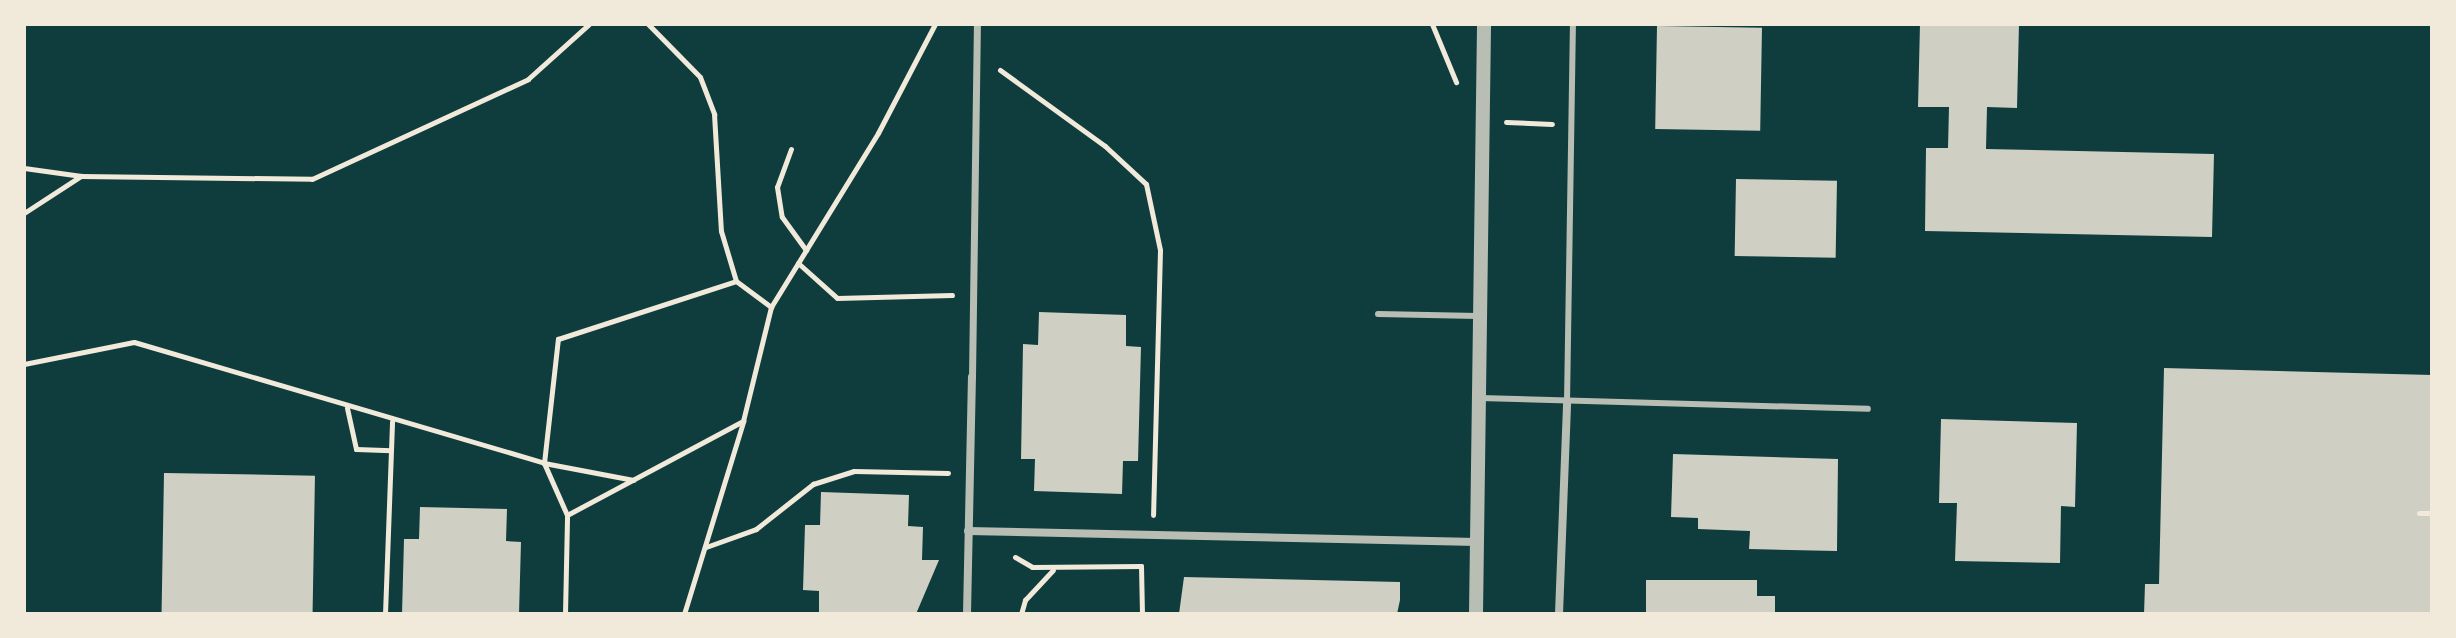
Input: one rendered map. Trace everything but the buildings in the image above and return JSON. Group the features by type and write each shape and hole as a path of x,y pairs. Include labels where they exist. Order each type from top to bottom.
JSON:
{"street":[{"path":"967,614 977,24"},
{"path":"1476,614 1484,24"},
{"path":"1559,614 1567,402"},
{"path":"968,531 1477,542"}],"lane":[{"path":"1567,402 1573,24"},
{"path":"1378,314 1481,316"},
{"path":"1480,398 1868,409"}],"path":[{"path":"24,168 81,176 312,179 528,79 589,24"},
{"path":"648,24 700,77 714,114 721,231 736,281 771,307"},
{"path":"684,614 743,421 771,307 878,133 935,24"},
{"path":"1432,24 1458,87 1482,102"},
{"path":"976,52 1105,146 1146,184 1160,250 1142,614"},
{"path":"1481,122 1570,124"},
{"path":"791,149 777,187 782,217 806,250"},
{"path":"24,213 81,176"},
{"path":"798,263 837,298 973,295"},
{"path":"565,614 567,515 544,463 558,339 736,281"},
{"path":"24,364 134,342 392,421 544,463 633,480"},
{"path":"347,408 356,449 391,450"},
{"path":"385,614 392,421"},
{"path":"567,515 743,421"},
{"path":"706,547 756,529 813,484 854,471 971,474"},
{"path":"2419,513 2432,513"},
{"path":"1021,614 1025,600 1053,570"}]}
